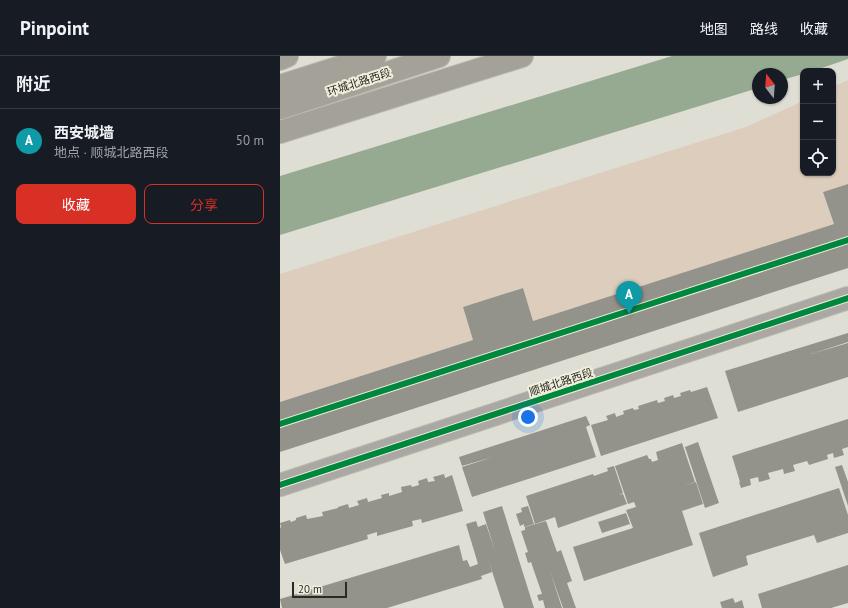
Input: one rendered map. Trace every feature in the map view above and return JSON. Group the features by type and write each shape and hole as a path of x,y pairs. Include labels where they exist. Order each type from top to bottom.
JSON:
{"main road":[{"path":"280,59 287,56"},
{"name":"环城北路西段","path":"280,86 375,56"},
{"name":"环城北路西段","path":"280,108 438,56"},
{"path":"468,58 515,56"},
{"path":"280,132 522,56"}],"street":[{"name":"顺城北路西段","path":"280,485 848,298"}],"shaded area":[{"path":"672,56 848,56 848,59 822,68 800,68 800,75 788,78 788,68 752,68 752,90 280,235 280,176"},
{"path":"848,80 848,184 823,192 834,224 533,321 522,288 463,307 473,340 280,402 280,274 746,127 800,102 800,176 836,176 836,86"}],"building":[{"path":"848,184 848,268 280,452 280,402 473,340 463,307 523,288 533,321 834,224 823,192"},
{"path":"848,333 848,342 811,354 848,343 848,377 738,412 725,371"},
{"path":"707,387 718,418 601,456 591,425 608,420 606,416 615,413 616,417 624,414 623,411 633,408 634,410 639,409 638,406 657,400 658,403 665,401 664,398 673,395 674,398 681,396 680,393 690,390 691,392"},
{"path":"586,416 590,425 586,427 596,457 472,497 462,467 493,457 462,466 459,457"},
{"path":"848,419 848,447 842,449 844,455 834,458 833,453 827,455 828,459 809,465 807,461 793,465 795,471 784,474 783,469 768,473 770,479 759,482 758,477 750,479 751,485 741,488 732,456"},
{"path":"698,442 719,503 705,508 685,447"},
{"path":"682,443 695,482 683,486 696,482 703,504 682,511 693,545 584,581 573,547 633,528 626,510 636,507 634,502 628,504 615,466 647,455 652,462 658,460 656,452"},
{"path":"842,465 848,482 848,506 835,467"},
{"path":"614,466 623,493 619,495 623,494 627,504 558,528 555,517 535,524 526,496 593,474 594,476 608,471 607,468"},
{"path":"444,474 445,478 452,475 463,511 422,523 421,519 412,521 413,526 377,536 377,532 367,535 368,539 285,564 280,550 280,523 290,520 291,522 296,520 296,518 306,515 307,519 323,516 322,512 348,504 349,508 359,505 357,501 367,498 368,502 382,498 381,495 389,493 389,496 402,492 401,487 411,485 412,487 419,485 418,481 427,478 428,482 435,481 433,477"},
{"path":"839,488 848,515 848,533 817,543 814,535 746,556 748,565 713,577 699,533"},
{"path":"502,506 534,608 504,608 488,559 492,572 481,576 482,579 387,608 282,608 280,599 459,545 463,561 467,560 470,567 478,564 466,524 476,521 478,527 486,524 495,551 483,512"},
{"path":"528,506 534,524 524,527 524,524 520,526 516,514 522,512 521,508"},
{"path":"626,513 630,524 602,533 598,522"},
{"path":"546,521 557,552 561,550 572,581 567,583 576,608 563,608 550,571 562,608 545,608 543,600 539,601 537,595 542,594 531,562 528,563 525,553 528,552 521,531 525,530 525,527"},
{"path":"848,565 848,603 831,608 762,608 758,594"},
{"path":"733,598 735,603 742,600 744,608 722,608 720,602"}],"cycle path":[{"path":"280,424 848,240"},
{"path":"280,485 848,298"}],"place":[{"name":"西安城墙","path":"629,314"}]}
